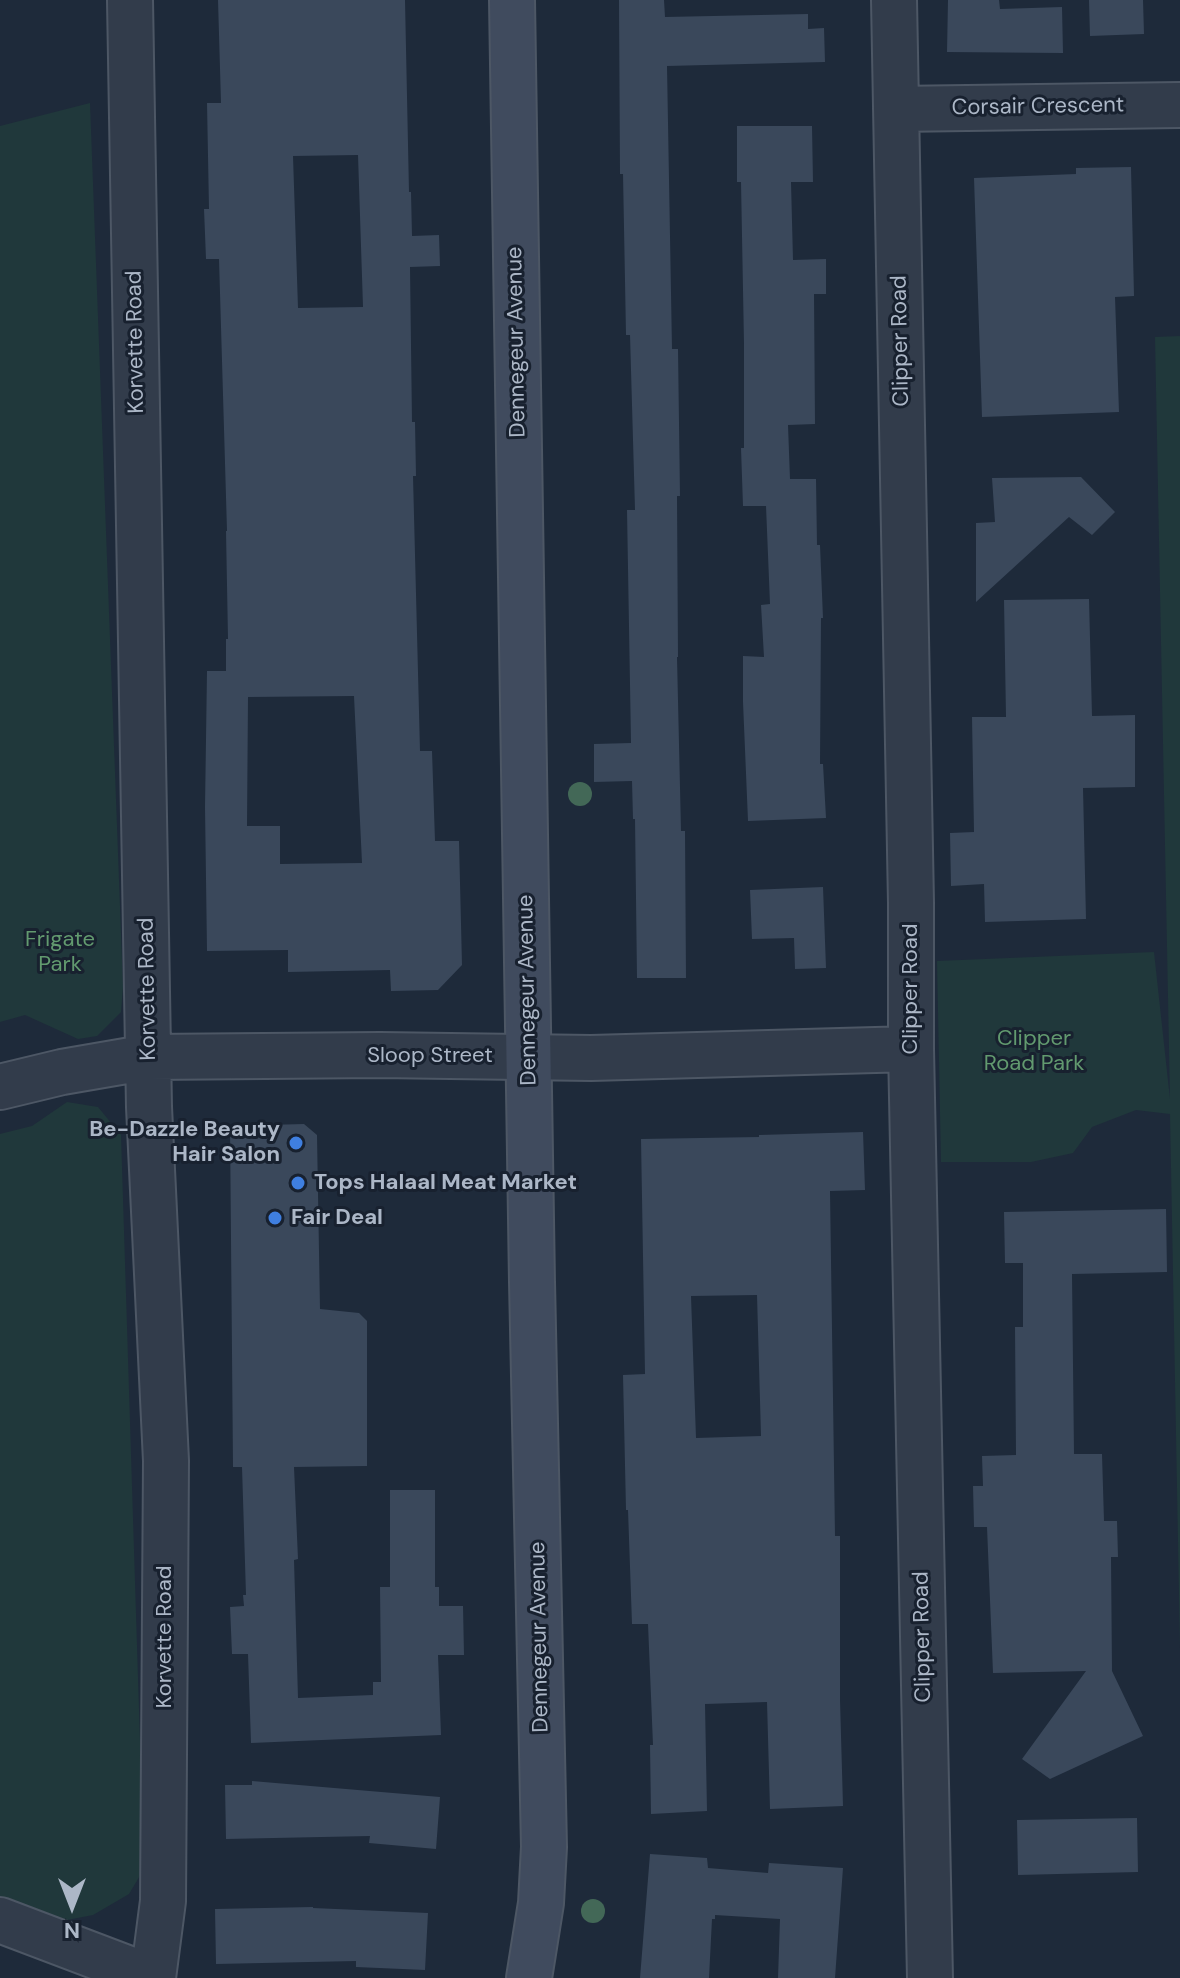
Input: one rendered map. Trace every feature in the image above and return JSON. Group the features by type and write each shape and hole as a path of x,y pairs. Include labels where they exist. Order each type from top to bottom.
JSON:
{"street":[{"name":"Korvette Road","path":"130,0 149,1107 166,1461 163,1901 153,1978"},
{"name":"Dennegeur Avenue","path":"512,0 544,1847 541,1903 529,1978"},
{"name":"Clipper Road","path":"894,0 930,1978"},
{"name":"Corsair Crescent","path":"896,109 1180,105"},
{"name":"Sloop Street","path":"0,1087 62,1072 149,1057 380,1055 591,1058 911,1049"},
{"path":"0,1920 153,1978"}],"green space":[{"name":"Frigate Park","path":"90,103 123,987 121,1012 97,1036 78,1039 25,1015 0,1022 0,126"},
{"name":"Clipper Road Park","path":"1180,336 1180,1648 1170,1114 1136,1110 1092,1127 1073,1153 1031,1162 941,1162 937,961 1154,952 1170,1099 1155,337"},
{"path":"67,1102 98,1107 121,1135 144,1869 129,1894 93,1915 62,1921 0,1897 0,1134 32,1126"}],"building":[{"path":"218,0 405,0 412,236 439,235 440,266 410,267 420,751 432,751 435,841 459,841 462,965 438,990 391,991 390,970 288,972 288,950 207,951 207,671 226,671 228,639 219,259 206,259 204,209 209,209 207,103 221,103","holes":["358,155 363,307 298,308 293,156","354,696 362,863 280,864 280,826 247,826 248,697"]},
{"path":"619,0 664,0 665,17 808,14 808,29 824,28 825,62 667,66 672,349 678,349 680,496 677,496 677,657 681,831 685,831 686,978 637,978 632,781 594,782 594,744 631,743 627,510 635,510 630,335 626,335 623,174 620,174"},
{"path":"948,0 999,0 1000,9 1062,7 1063,53 947,52"},
{"path":"1089,0 1143,0 1144,34 1090,36"},
{"path":"737,126 812,126 813,182 791,182 793,260 826,259 826,294 814,294 815,424 788,425 790,479 816,479 823,618 820,764 823,764 826,818 748,821 743,656 764,657 761,605 770,604 766,506 743,506 744,344"},
{"path":"1131,167 1134,296 1115,297 1119,412 982,417 974,178 1076,174 1076,168"},
{"path":"1081,477 1115,512 1092,535 1069,517 976,602 976,523 995,522 992,478"},
{"path":"1089,599 1092,716 1135,715 1135,787 1083,788 1086,919 985,922 984,884 951,886 950,833 974,832 972,717 1006,717 1004,600"},
{"path":"823,887 826,968 795,969 794,938 752,939 750,890"},
{"path":"304,1124 317,1135 320,1309 359,1313 367,1321 367,1466 294,1467 298,1559 294,1560 298,1698 373,1695 373,1682 381,1682 380,1587 390,1587 390,1490 435,1490 435,1587 439,1587 439,1606 463,1606 464,1655 438,1655 441,1735 251,1743 248,1654 232,1654 230,1607 244,1606 243,1595 246,1595 242,1467 233,1467 230,1126"},
{"path":"863,1132 865,1190 830,1191 835,1536 840,1536 843,1806 770,1809 767,1702 705,1704 707,1811 651,1814 650,1745 653,1745 648,1624 632,1624 623,1375 645,1374 641,1139","holes":["757,1295 761,1436 696,1438 691,1296"]},
{"path":"1166,1209 1167,1272 1072,1274 1074,1454 1102,1454 1104,1521 1117,1521 1118,1557 1111,1557 1112,1671 1143,1736 1050,1779 1022,1759 1086,1671 993,1673 987,1527 974,1527 973,1486 983,1486 982,1456 1016,1455 1015,1327 1023,1327 1023,1263 1005,1263 1004,1212"},
{"path":"252,1781 440,1797 436,1849 369,1843 370,1836 226,1839 225,1785 252,1785"},
{"path":"1137,1818 1138,1872 1018,1875 1017,1820"},
{"path":"650,1854 707,1858 708,1868 768,1873 769,1863 843,1868 835,1978 778,1978 780,1919 715,1915 712,1919 709,1978 640,1978"},
{"path":"313,1907 428,1913 425,1970 356,1967 356,1961 216,1964 215,1909"}],"place":[{"name":"Be-Dazzle Beauty Hair Salon","path":"296,1143"},
{"name":"Tops Halaal Meat Market","path":"298,1183"},
{"name":"Fair Deal","path":"275,1218"}]}
